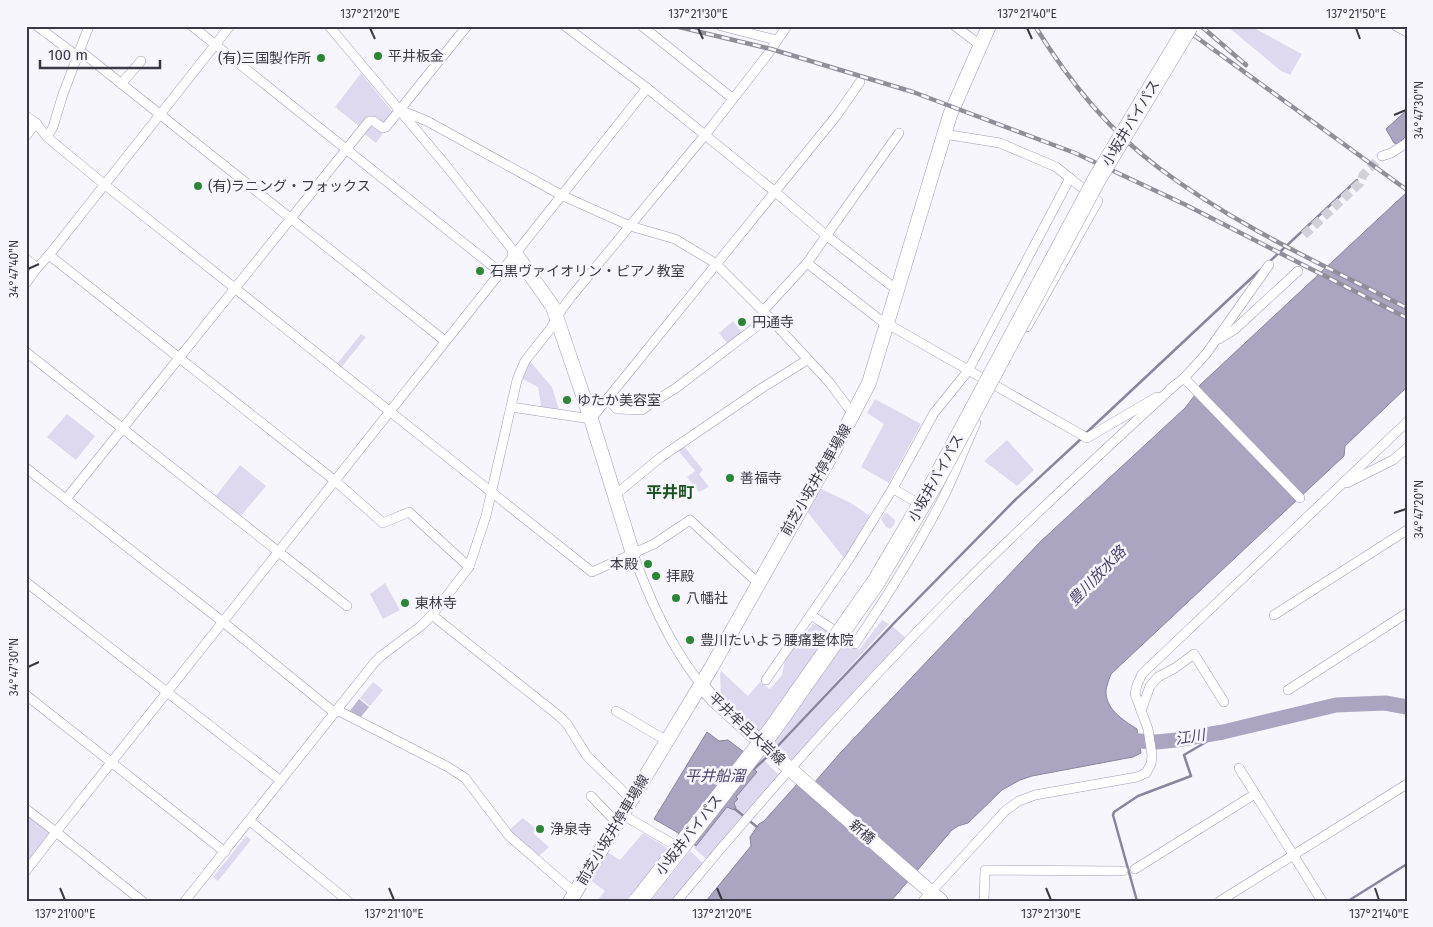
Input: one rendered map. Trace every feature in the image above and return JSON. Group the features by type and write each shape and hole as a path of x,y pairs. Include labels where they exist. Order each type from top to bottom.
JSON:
{"highway":[{"name":"小坂井バイパス","path":"638,901 772,730 876,582 936,480 1098,179 1189,26"}],"main road":[{"name":"前芝小坂井停車場線","path":"573,897 701,685 869,383 950,115 989,26"},
{"path":"515,253 553,307 591,419 633,554"},
{"name":"平井牟呂大岩線","path":"701,685 714,700 792,770"},
{"name":"新橋","path":"792,770 926,896"},
{"path":"926,896 941,901"}],"street":[{"path":"37,26 73,53 84,54 445,341"},
{"path":"46,137 53,126 89,26"},
{"path":"192,26 500,272"},
{"path":"26,283 230,26"},
{"path":"329,26 448,168 515,253"},
{"path":"66,499 370,120 385,128 467,26"},
{"path":"565,26 646,88 774,190 827,236 897,290"},
{"path":"642,26 732,98"},
{"path":"721,26 776,40"},
{"path":"185,901 381,656 432,615 469,567 486,516 517,380 525,361 557,319 562,309 705,135 768,54 787,26"},
{"path":"955,26 980,44"},
{"path":"1396,26 1407,32"},
{"path":"121,84 141,61"},
{"path":"511,407 591,419 774,190 837,115 860,82"},
{"path":"26,871 646,88"},
{"path":"400,110 427,121 561,195 630,226 675,239 716,263 829,382 853,414"},
{"path":"26,116 36,123 46,137 105,185 592,572 654,544 690,520 758,583"},
{"path":"26,136 36,123"},
{"path":"607,399 617,409 642,410 676,388 766,314 827,236 899,133"},
{"path":"811,615 855,644 890,593 918,546 953,478 963,448 995,386 1098,201 1056,167 1000,143 944,134"},
{"path":"1382,156 1407,143"},
{"path":"766,680 894,488 934,413 968,371 1070,178"},
{"path":"49,255 334,480 383,523 409,512 469,567"},
{"path":"26,259 38,268"},
{"path":"807,263 879,319 1087,438 1185,380 1269,265"},
{"path":"1216,340 1234,330 1298,271"},
{"path":"26,352 347,606"},
{"path":"615,495 661,457 762,388 807,360"},
{"path":"1185,380 1300,498"},
{"path":"677,901 744,821 957,591 1173,387"},
{"path":"926,896 1006,810 1019,801 1035,795 1137,777 1146,773 1151,764 1152,756 1148,729 1135,694 1142,674 1407,422"},
{"path":"1338,487 1393,460 1405,451"},
{"path":"26,468 336,711 448,767 465,778 508,836 573,897"},
{"path":"894,488 916,502"},
{"path":"1274,615 1407,530"},
{"path":"633,554 644,583 671,640 681,658 701,685"},
{"path":"26,582 281,781"},
{"path":"1288,690 1407,614"},
{"path":"432,615 559,716 567,724 587,756 632,800"},
{"path":"1141,711 1150,686 1158,677 1175,668 1194,654 1224,702"},
{"path":"26,695 225,852"},
{"path":"616,711 667,741"},
{"path":"1239,768 1322,901"},
{"path":"1220,901 1407,784"},
{"path":"1134,869 1255,794"},
{"path":"592,796 621,819 673,844"},
{"path":"26,808 142,901"},
{"path":"250,822 348,901"},
{"path":"984,901 985,870 1123,871"}],"shaded area":[{"path":"1227,26 1250,26 1302,54 1290,75 1281,71"},
{"path":"361,73 394,114 386,125 373,119 361,128 335,107"},
{"path":"370,121 384,132 376,143 362,132"},
{"path":"733,321 742,333 728,344 719,333"},
{"path":"361,334 366,337 340,369 336,365"},
{"path":"529,360 552,387 560,413 542,410 538,387 521,378"},
{"path":"875,399 921,424 889,483 861,467 884,424 867,413"},
{"path":"67,414 95,436 76,460 47,437"},
{"path":"1007,440 1034,470 1017,486 984,461"},
{"path":"683,445 703,470 699,474 709,487 699,492 687,477 695,471 677,449"},
{"path":"240,465 266,486 240,517 215,497"},
{"path":"817,487 851,503 870,516 844,558 805,509"},
{"path":"887,513 895,520 894,525 890,529 886,527 881,519"},
{"path":"385,583 400,610 383,619 370,594"},
{"path":"882,620 889,624 783,742 892,626 907,639 793,761 790,761 721,696 721,671 748,696 760,682 770,689 782,675 785,659 813,624 859,650"},
{"path":"373,682 383,690 370,706 360,698"},
{"path":"359,699 369,707 360,718 349,712"},
{"path":"760,756 780,776 709,859 706,859 694,848 727,807 734,810 736,808 736,798 757,772 751,766"},
{"path":"29,815 54,834 26,867 26,819"},
{"path":"523,818 536,829 533,833 549,847 538,857 513,836 509,830"},
{"path":"643,833 669,849 627,901 597,901 605,891 589,879 607,852 620,860"},
{"path":"246,836 251,840 218,881 213,877"},
{"path":"690,851 704,864 673,901 650,901"}],"water":[{"path":"1407,110 1407,135 1398,144 1394,143 1386,129"},
{"name":"豊川放水路","path":"1407,192 1407,387 1345,446 1344,456 1111,674 1106,690 1108,703 1126,722 1137,729 1141,753 1133,757 1032,776 1002,790 968,823 952,830 891,901 706,901 751,846 750,837 759,824 764,821 799,782 808,790 841,752 1040,542 1185,408 1200,385"},
{"name":"平井船溜","path":"707,732 719,741 728,740 744,752 751,766 757,772 736,797 738,799 734,803 736,808 734,810 727,807 696,846 654,819"}],"waterway":[{"path":"1268,263 1357,180"},
{"path":"1085,434 1260,270"},
{"path":"775,749 896,621 1014,501 1082,438"},
{"name":"江川","path":"1120,737 1157,742 1176,740 1223,732 1336,705 1385,703 1407,707"},
{"path":"1137,901 1113,815 1114,812 1138,796 1191,776 1184,755 1223,732"},
{"path":"754,769 768,756"},
{"path":"735,809 757,827"},
{"path":"1348,901 1407,864"}],"tunnel":[{"path":"1304,235 1360,183 1363,175 1382,156"}],"railway":[{"path":"675,26 771,49 913,92 1075,153 1186,205 1407,318"},
{"path":"1035,26 1061,66 1090,103 1106,121 1159,168 1188,189 1249,226 1407,308"},
{"path":"1181,26 1407,190"},
{"path":"1201,26 1246,65"}],"place":[{"name":"平井板金","path":"378,56"},
{"name":"(有)三国製作所","path":"321,58"},
{"name":"(有)ラニング・フォックス","path":"198,186"},
{"name":"石黒ヴァイオリン・ピアノ教室","path":"480,271"},
{"name":"円通寺","path":"742,322"},
{"name":"ゆたか美容室","path":"567,400"},
{"name":"善福寺","path":"730,478"},
{"name":"本殿","path":"648,564"},
{"name":"拝殿","path":"656,576"},
{"name":"八幡社","path":"676,598"},
{"name":"東林寺","path":"405,603"},
{"name":"豊川たいよう腰痛整体院","path":"690,640"},
{"name":"浄泉寺","path":"540,829"}],"district":[{"name":"平井町","path":"670,492"}]}
